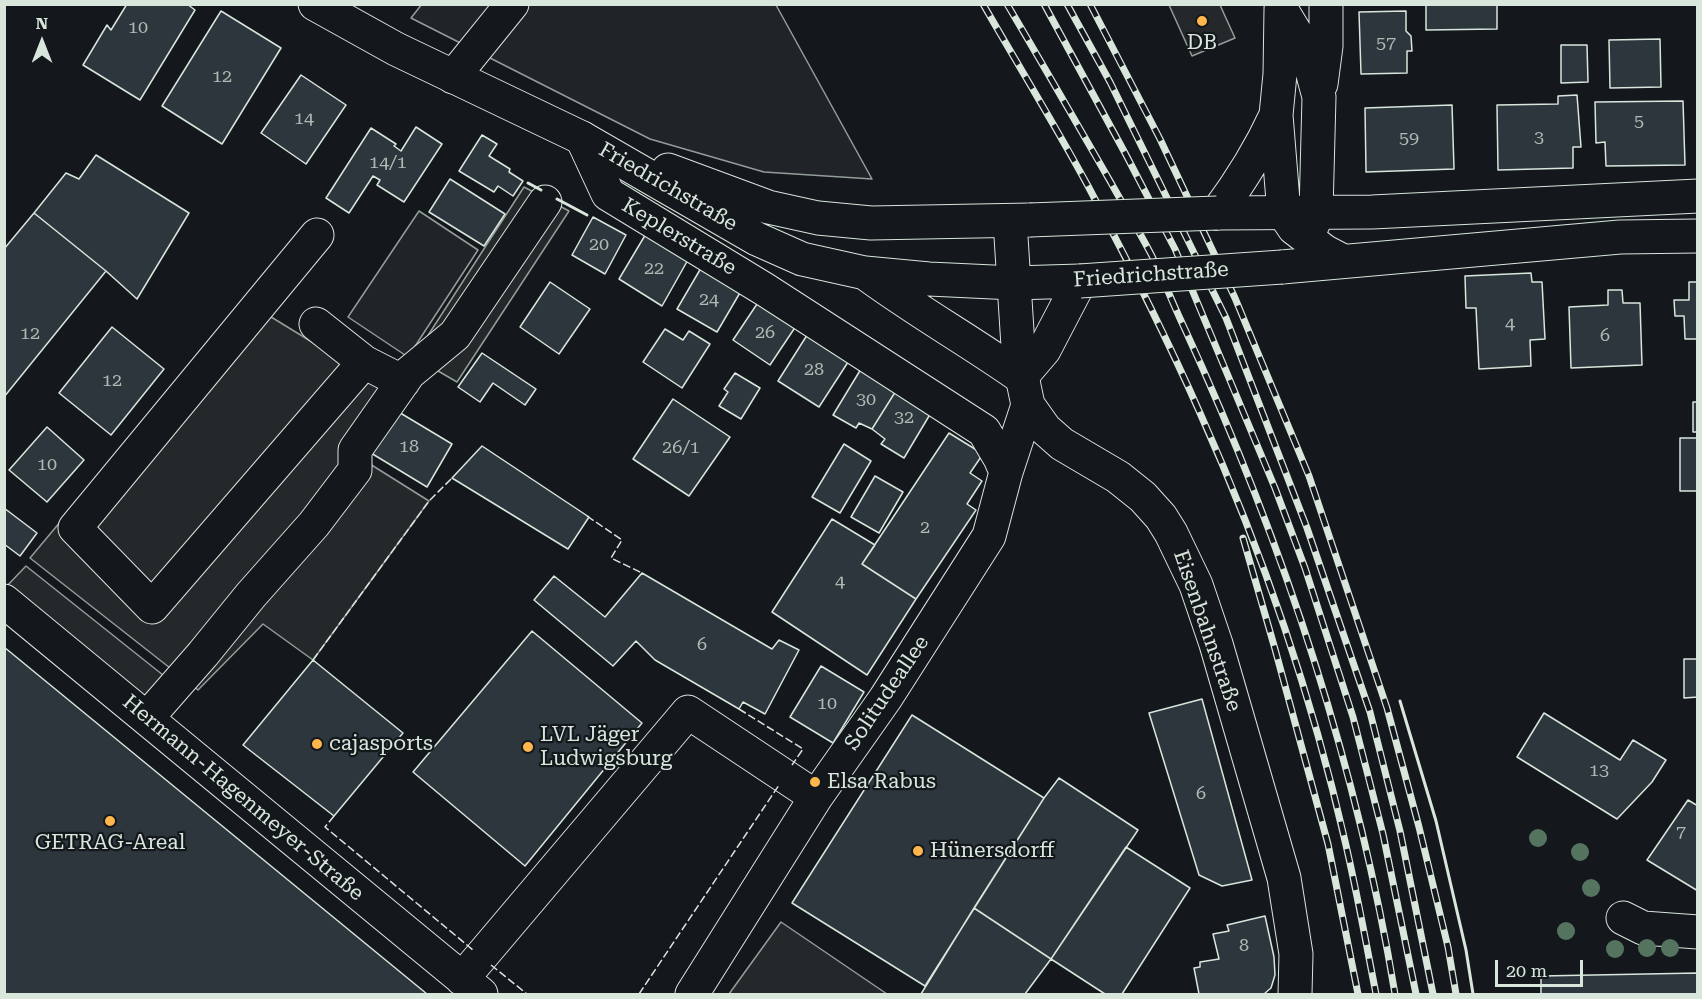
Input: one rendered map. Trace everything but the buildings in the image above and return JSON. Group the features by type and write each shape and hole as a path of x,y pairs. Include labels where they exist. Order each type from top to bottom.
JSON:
{"street":[{"path":"315,4 396,50 582,138"},
{"path":"453,77 512,4"},
{"path":"1282,267 1295,253 1311,225 1319,97 1326,46 1326,4"},
{"path":"1281,7 1301,42 1319,97"},
{"path":"1281,7 1280,74 1276,115 1284,213"},
{"path":"1217,213 1238,185 1263,144 1276,115"},
{"name":"Friedrichstraße","path":"582,138 768,207 818,218 871,223 1284,213 1311,225 1463,208 1698,196"},
{"name":"Friedrichstraße","path":"582,138 757,239 802,259 865,273 929,279 1014,283 1080,281 1282,267 1620,237 1698,236"},
{"name":"Keplerstraße","path":"582,138 608,194 764,289 984,431 1006,472"},
{"path":"147,718 251,595 315,524 355,470 355,450 409,373 455,335 545,202"},
{"path":"1020,221 1014,283 1025,391"},
{"path":"1311,225 1324,251 1343,261"},
{"path":"317,235 75,528 153,607 364,362"},
{"path":"865,273 899,298 974,344 1025,391"},
{"path":"1025,391 1080,281"},
{"path":"316,324 364,362 403,382"},
{"name":"Solitudeallee","path":"692,994 816,797 885,699 989,536 1025,391"},
{"name":"Eisenbahnstraße","path":"1025,391 1045,429 1062,444 1118,477 1143,496 1161,517 1182,553 1196,585 1216,644 1284,878 1296,954 1295,994"},
{"name":"Hermann-Hagenmeyer-Straße","path":"4,600 472,987"},
{"path":"472,987 688,712 816,797"},
{"path":"1623,918 1643,928 1698,932"}],"shaded area":[{"path":"422,4 776,5 872,179 764,172 650,139 411,18"},
{"name":"DB","path":"1169,5 1220,5 1235,38 1192,56"},
{"path":"524,187 569,211 457,382 414,357"},
{"path":"419,211 478,250 408,357 348,317"},
{"path":"245,301 392,391 354,454 429,501 313,660 263,624 198,690 30,558"},
{"path":"26,566 178,687 155,715 5,588"},
{"path":"781,922 887,994 729,994"}],"railway":[{"path":"983,4 1075,163 1132,270 1187,384 1244,517 1283,624 1317,732 1349,860 1376,994"},
{"path":"1007,4 1152,256 1219,405 1252,487 1312,653 1337,737 1360,822 1395,994"},
{"path":"1044,4 1175,249 1275,488 1305,568 1353,717 1383,834 1416,994"},
{"path":"1067,4 1110,82 1226,318 1307,528 1370,712 1400,831 1433,994"},
{"path":"1090,4 1160,139 1235,298 1309,476 1387,708 1448,947 1456,994"},
{"path":"1243,538 1328,844 1358,994"}],"fence":[{"path":"313,660 429,501 453,477"},
{"path":"587,516 622,540 611,558 642,573"},
{"path":"739,709 803,749 792,765"},
{"path":"639,994 779,785"},
{"path":"334,816 325,827 473,950"},
{"path":"491,965 527,994"}],"wall":[{"path":"528,183 541,190"},
{"path":"557,199 587,215"},
{"path":"1400,701 1436,821 1466,950 1473,994"}],"place":[{"name":"DB","path":"1202,21"},
{"name":"cajasports","path":"317,744"},
{"name":"LVL Jäger Ludwigsburg","path":"528,747"},
{"name":"Elsa Rabus","path":"815,782"},
{"name":"GETRAG-Areal","path":"110,821"},
{"name":"Hünersdorff","path":"918,851"}]}
